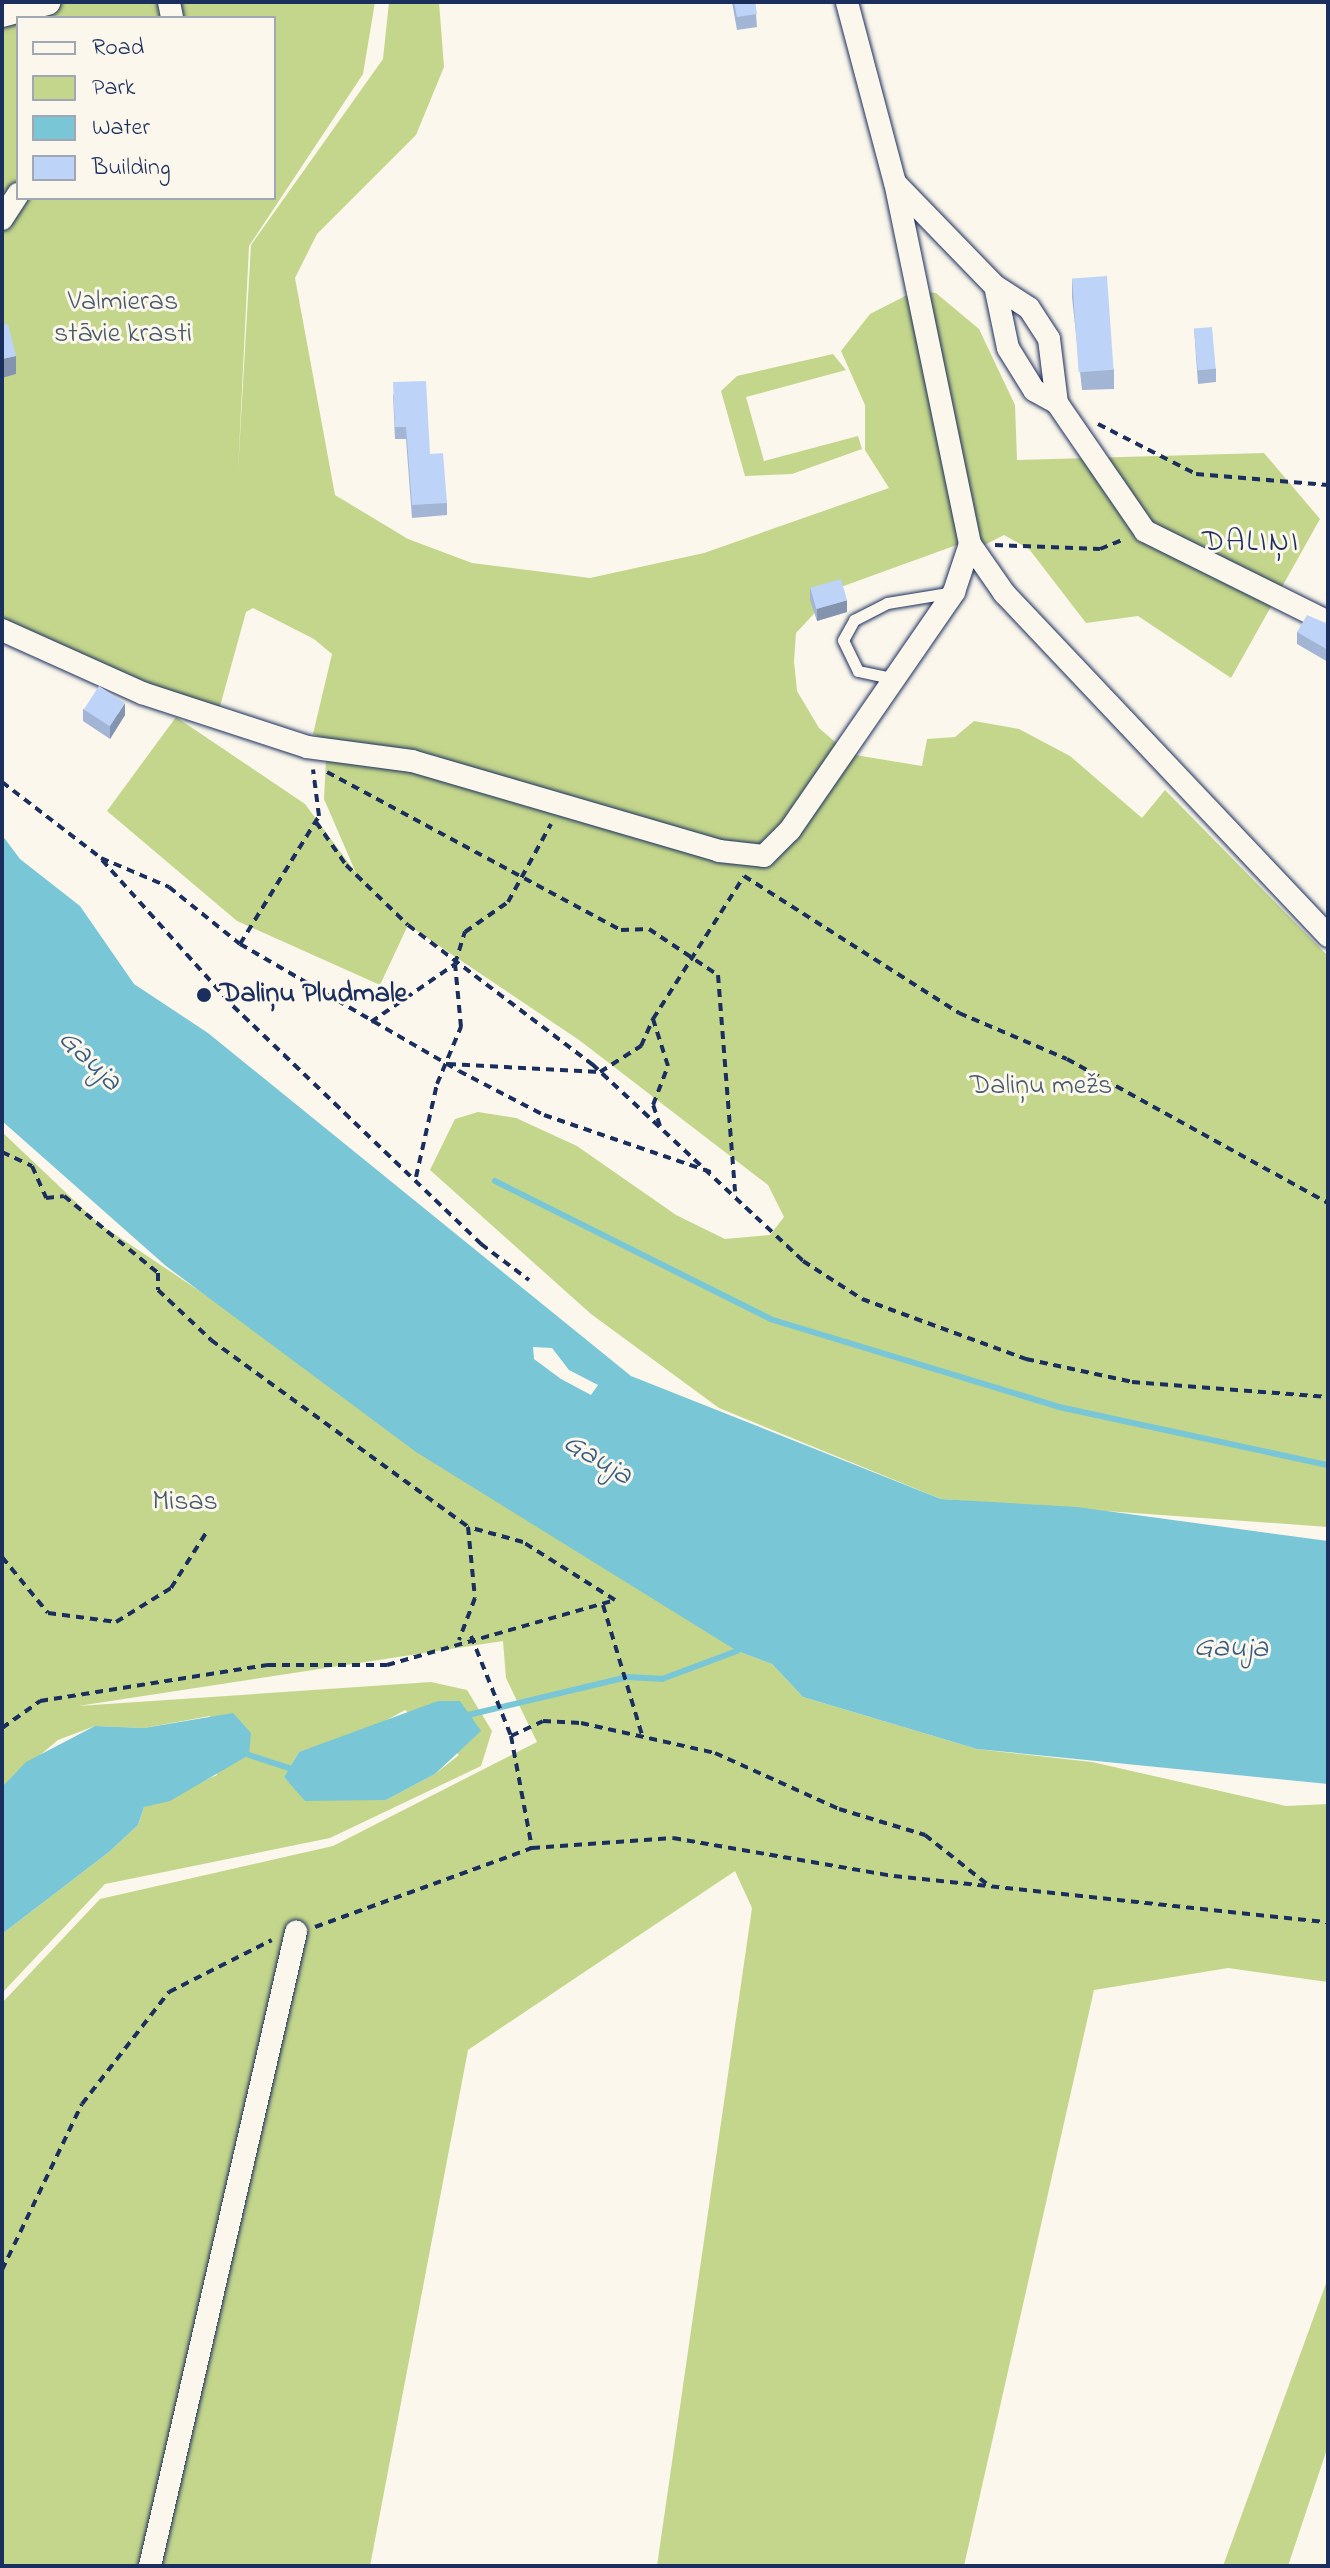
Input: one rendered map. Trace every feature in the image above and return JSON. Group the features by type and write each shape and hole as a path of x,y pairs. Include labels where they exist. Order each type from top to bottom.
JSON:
{"street":[{"path":"2,14 47,2"},
{"path":"847,2 895,183 970,544 1004,593 1328,936"},
{"path":"895,183 995,286 1029,308 1049,339 1057,403"},
{"path":"2,219 16,197"},
{"path":"995,286 1008,348 1034,390 1057,403 1145,531 1328,622"},
{"path":"2,630 142,693 309,755 412,761 719,851 764,856 790,830 891,678 954,592 970,544"},
{"path":"150,2566 296,1932"}],"lane":[{"path":"891,678 858,671 843,640 854,620 887,603 954,592"}],"path":[{"path":"1057,403 1196,474 1328,485"},
{"path":"970,544 1100,549 1145,531"},
{"path":"309,755 316,822 346,865 455,964 600,1072 735,1191 803,1261 862,1299 960,1336 1132,1382 1328,1397"},
{"path":"309,755 522,881 621,930 649,929 697,954 718,975 735,1191"},
{"path":"2,782 101,858 233,1006 416,1177 481,1244 529,1280"},
{"path":"416,1177 445,1063 461,1027 463,994 455,964 465,932 508,902 522,881 559,803"},
{"path":"240,944 316,822"},
{"path":"101,858 169,887 240,944 371,1022 544,1115 715,1174"},
{"path":"445,1063 600,1072 641,1046 653,1019 744,876 959,1013 1067,1059 1328,1203"},
{"path":"371,1022 455,964"},
{"path":"653,1019 668,1066 653,1105 661,1127"},
{"path":"2,1152 32,1166 46,1198 64,1196 158,1273 158,1290 211,1340 468,1527 523,1542 615,1600 548,1624 471,1636 387,1665 268,1665 40,1701 2,1728"},
{"path":"459,1640 475,1598 468,1527"},
{"path":"2,1557 48,1613 116,1622 171,1588 206,1533"},
{"path":"603,1605 642,1735"},
{"path":"471,1636 511,1736 532,1848"},
{"path":"511,1736 543,1721 642,1735 715,1753 839,1809 925,1835 990,1887"},
{"path":"2,2270 82,2104 169,1992 296,1932 532,1848 673,1838 990,1887 1328,1922"}],"green space":[{"name":"Daliņu mežs","path":"2,2 375,2 363,74 249,246 238,471 251,245 383,59 389,2 439,2 444,67 416,135 317,234 295,278 335,495 408,539 472,563 590,578 704,553 889,488 865,450 865,405 841,351 870,314 915,291 936,293 979,329 1015,405 1017,460 1264,453 1320,519 1231,678 1138,616 1086,623 1029,549 1004,535 969,553 965,542 838,588 796,633 794,661 797,691 819,728 849,754 922,766 927,739 955,737 974,721 1019,729 1070,756 1142,818 1165,790 1328,956 1328,1527 941,1499 719,1408 591,1314 430,1170 455,1119 478,1112 516,1118 577,1146 676,1215 725,1239 770,1235 784,1217 768,1185 579,1040 408,925 380,985 237,921 107,811 176,717 305,804 356,873 324,799 327,740 313,734 332,654 314,639 253,608 246,612 219,710 140,683 2,618"},
{"path":"833,354 846,370 746,397 764,461 858,436 862,449 792,474 745,476 721,391 737,376"},
{"name":"Misas","path":"2,1132 98,1223 737,1651 772,1664 803,1697 977,1749 1092,1762 1286,1806 1328,1804 1328,1982 1228,1968 1094,1990 964,2566 657,2566 752,1908 735,1871 468,2050 370,2566 2,2566 2,2003 100,1899 333,1846 537,1742 506,1678 503,1641 78,1706 431,1682 467,1690 492,1731 481,1766 330,1838 105,1884 2,1993 2,1934 109,1852 138,1825 144,1807 217,1775 210,1716 144,1728 95,1726 58,1740 2,1787","holes":["405,1710 459,1755 435,1774 386,1800 297,1790 284,1777 299,1752 356,1737"]},
{"path":"1328,2278 1328,2446 1288,2566 1223,2566"}],"water":[{"name":"Gauja","path":"2,835 20,859 80,906 134,984 208,1033 631,1376 941,1499 1077,1507 1328,1541 1328,1784 977,1749 803,1697 772,1664 737,1651 416,1452 166,1266 2,1121","holes":["533,1347 552,1348 569,1370 598,1385 591,1395 561,1379 534,1359"]},
{"path":"438,1701 460,1701 481,1731 435,1774 386,1800 305,1801 284,1777 299,1752"},
{"path":"233,1713 251,1733 249,1755 170,1801 144,1807 138,1825 109,1852 2,1934 2,1787 26,1762 95,1726 144,1728"}],"building":[{"path":"734,2 755,2 757,14 737,17"},
{"path":"1107,276 1114,370 1079,372 1072,278"},
{"path":"8,324 16,356 2,359 2,325"},
{"path":"1212,327 1216,369 1198,370 1194,329"},
{"path":"426,381 430,454 443,453 447,503 412,505 406,427 395,427 393,382"},
{"path":"841,579 847,600 816,609 810,588"},
{"path":"1307,615 1328,624 1328,650 1297,632"},
{"path":"99,686 125,703 110,726 84,709"}],"waterway":[{"path":"495,1181 770,1319 1059,1407 1328,1465"},
{"path":"468,1715 627,1677 662,1679 737,1651"},
{"path":"249,1755 295,1770"}],"place":[{"name":"Daliņu Pludmale","path":"204,995"}],"district":[{"name":"DALIŅI","path":"1251,543"}],"park label":[{"name":"Valmieras stāvie krasti","path":"123,319"}]}
